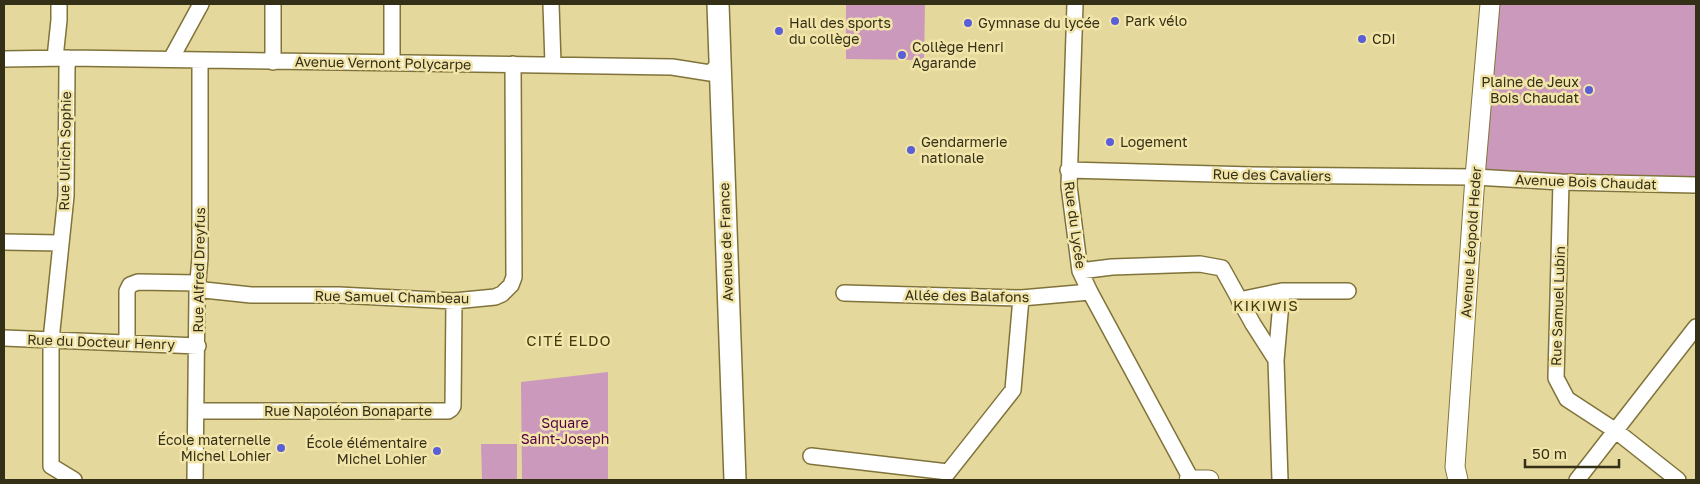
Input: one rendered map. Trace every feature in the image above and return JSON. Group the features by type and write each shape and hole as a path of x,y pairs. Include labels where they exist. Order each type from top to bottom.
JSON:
{"main road":[{"name":"Avenue de France","path":"718,4 717,73 735,480"}],"street":[{"name":"Rue Ulrich Sophie","path":"59,4 62,58 66,68 66,196 51,340 51,466 74,480"},
{"path":"171,59 201,4"},
{"path":"272,62 273,4"},
{"path":"392,4 392,63"},
{"path":"551,4 553,64"},
{"name":"Rue du Lycée","path":"1074,4 1068,170 1080,271 1196,480"},
{"name":"Avenue Léopold Heder","path":"1458,480 1455,467 1475,177 1490,4"},
{"name":"Avenue Vernont Polycarpe","path":"4,59 62,58 553,64 672,67 717,73"},
{"name":"Rue Alfred Dreyfus","path":"195,480 200,258 200,60"},
{"name":"Rue Samuel Chambeau","path":"127,343 127,291 130,285 138,282 251,294 339,295 454,301 495,297 502,294 511,285 514,277 513,64"},
{"name":"Rue des Cavaliers","path":"1068,170 1252,175 1475,177"},
{"name":"Avenue Bois Chaudat","path":"1475,177 1561,182 1696,185"},
{"name":"Rue Samuel Lubin","path":"1561,182 1556,378 1567,399 1616,431 1678,480"},
{"path":"4,242 60,243"},
{"path":"1080,271 1112,267 1200,264 1218,266 1225,271 1239,300 1276,360"},
{"path":"1239,300 1282,291 1348,291"},
{"path":"1280,480 1276,360 1282,291"},
{"name":"Allée des Balafons","path":"844,293 1021,298 1090,292"},
{"path":"811,456 945,476 1013,390 1021,298"},
{"name":"Rue Napoléon Bonaparte","path":"197,411 451,410 453,406 454,301"},
{"path":"1578,480 1696,326"},
{"name":"Rue du Docteur Henry","path":"4,338 198,346"}],"green space":[{"path":"846,4 925,4 924,60 846,59"},
{"name":"Plaine de Jeux Bois Chaudat","path":"1490,4 1696,4 1696,185 1475,177"},
{"name":"Square Saint-Joseph","path":"608,372 608,480 522,480 521,382"},
{"path":"481,444 517,444 517,480 482,480"}],"place":[{"name":"Park vélo","path":"1115,21"},
{"name":"Gymnase du lycée","path":"968,23"},
{"name":"Hall des sports du collège","path":"779,31"},
{"name":"CDI","path":"1362,39"},
{"name":"Collège Henri Agarande","path":"902,55"},
{"name":"Plaine de Jeux Bois Chaudat","path":"1589,90"},
{"name":"Logement","path":"1110,142"},
{"name":"Gendarmerie nationale","path":"911,150"},
{"name":"École maternelle Michel Lohier","path":"281,448"},
{"name":"École élémentaire Michel Lohier","path":"437,451"}],"district":[{"name":"KIKIWIS","path":"1266,306"},
{"name":"CITÉ ELDO","path":"569,341"}]}
